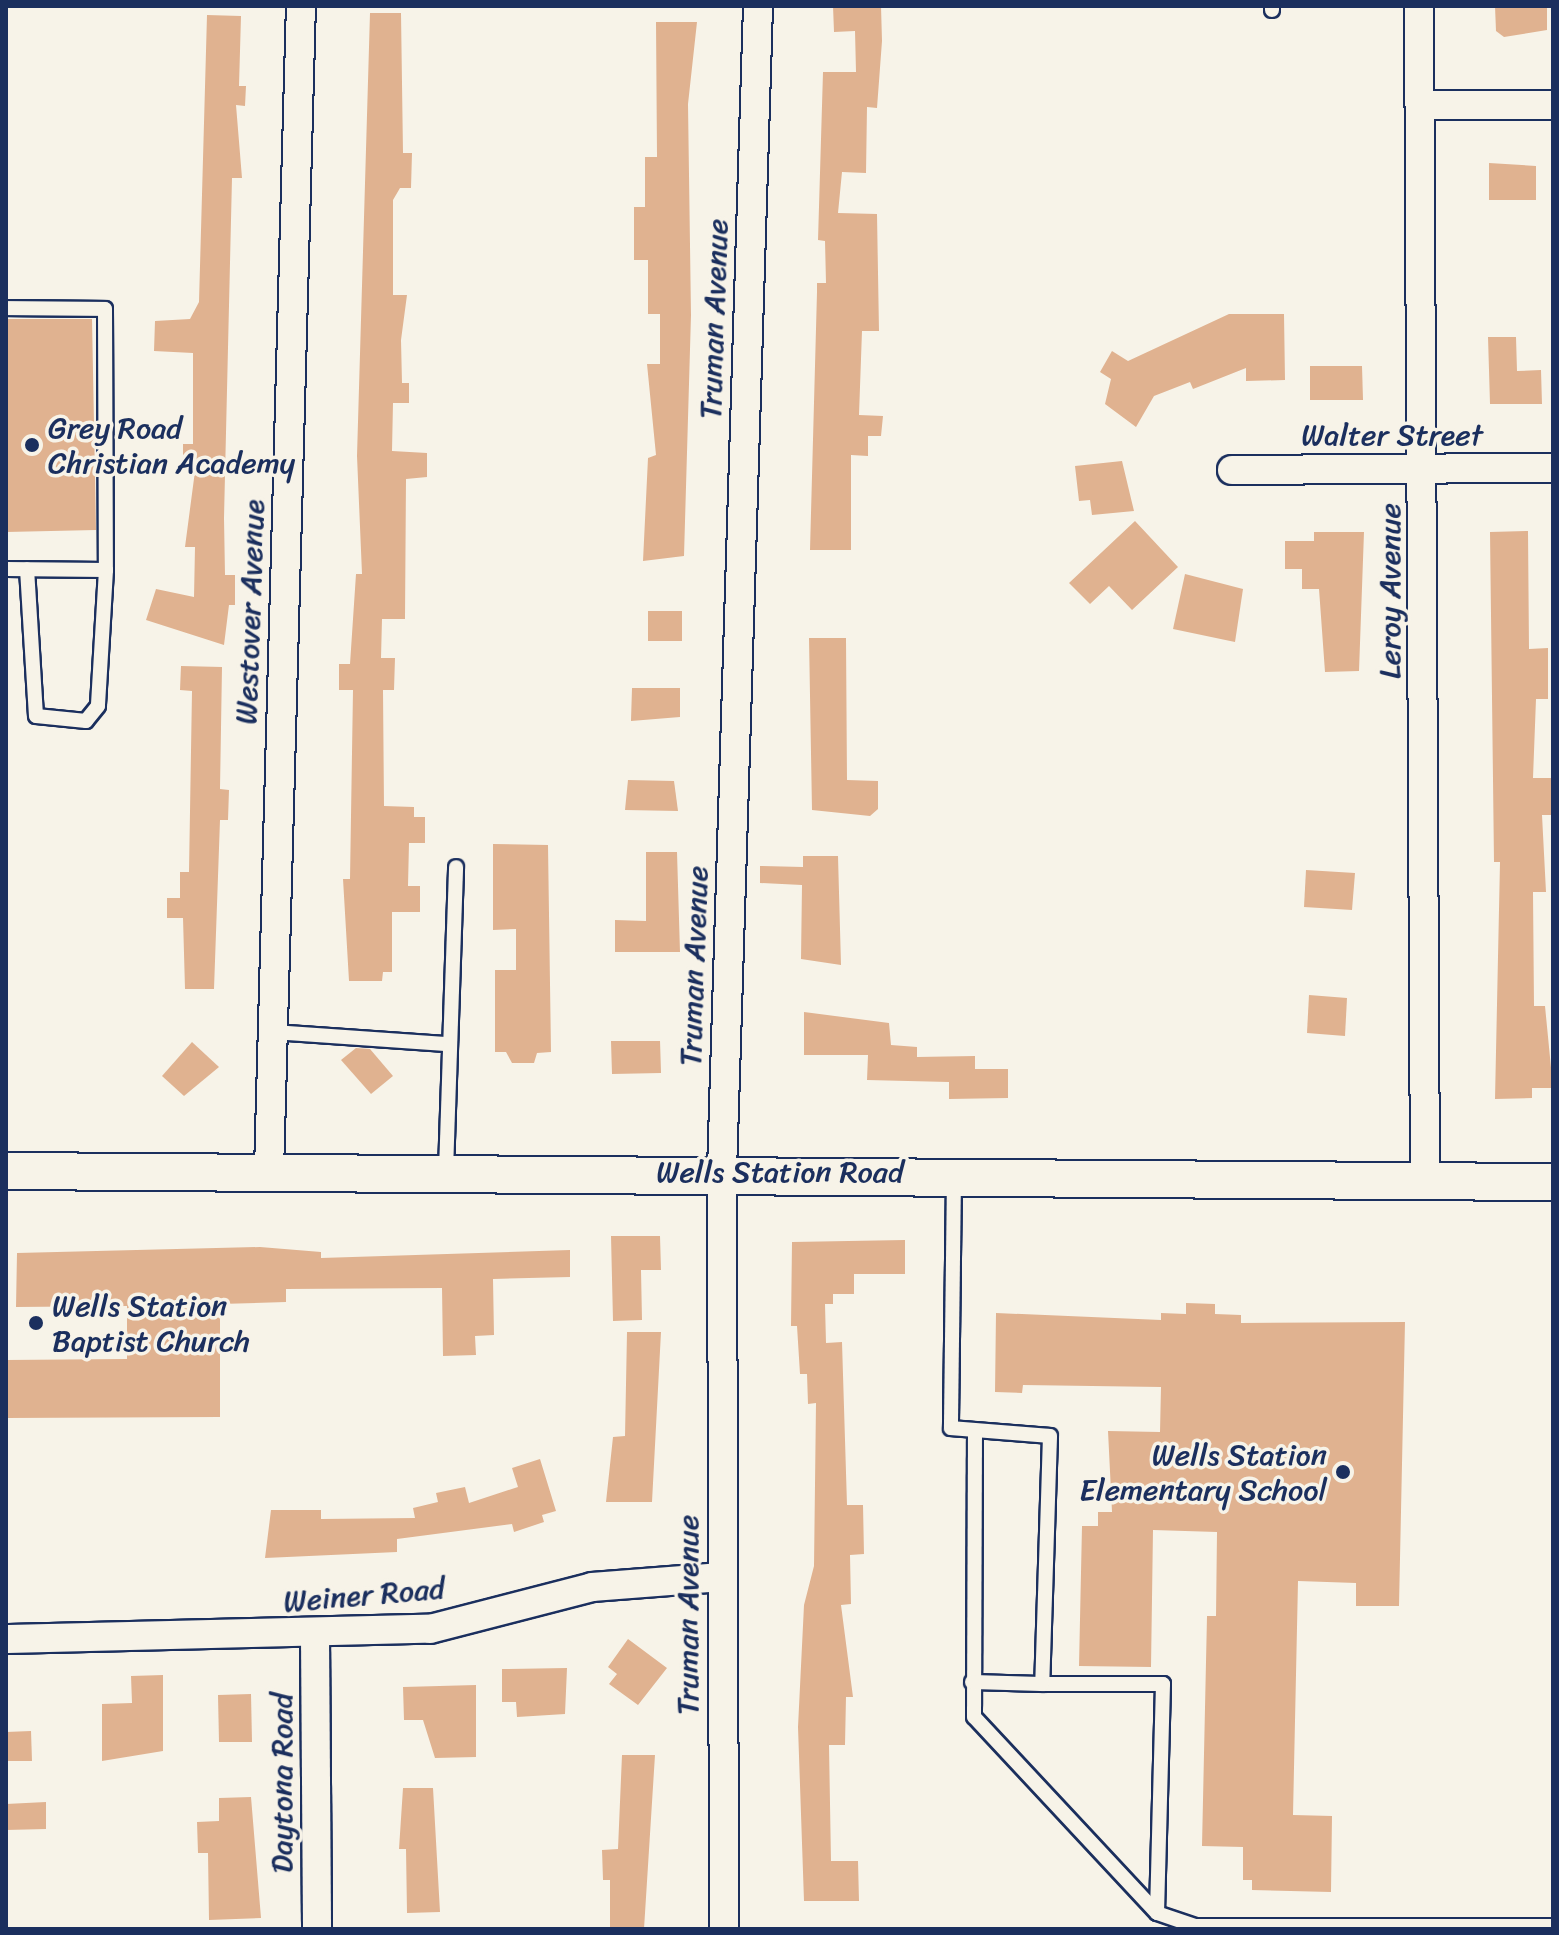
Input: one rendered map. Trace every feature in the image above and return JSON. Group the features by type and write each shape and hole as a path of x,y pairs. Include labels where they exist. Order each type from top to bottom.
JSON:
{"street":[{"name":"Westover Avenue","path":"269,1171 301,6"},
{"name":"Truman Avenue","path":"724,1929 722,1171 758,6"},
{"name":"Leroy Avenue","path":"1419,6 1424,469 1425,1176"},
{"path":"1420,105 1553,105"},
{"name":"Walter Street","path":"1232,470 1553,468"},
{"name":"Wells Station Road","path":"6,1171 954,1172 1425,1176 1553,1182"},
{"name":"Weiner Road","path":"6,1639 315,1637 430,1629 592,1587 722,1577"},
{"name":"Daytona Road","path":"315,1637 317,1929"}],"lane":[{"path":"6,308 105,309 106,570 98,706 86,721 55,722 36,716 27,569"},
{"path":"6,569 106,570"},
{"path":"446,1171 446,1044 456,867"},
{"path":"273,1032 446,1044"},
{"path":"954,1172 951,1428 975,1433 1050,1436 1042,1684"},
{"path":"975,1433 974,1717 1157,1913 1195,1926 1553,1926"},
{"path":"972,1682 1163,1684 1157,1913"}],"building":[{"path":"833,6 881,6 877,108 867,107 866,173 842,172 838,213 877,214 879,331 862,331 859,415 883,416 881,436 868,436 868,456 851,455 851,550 810,550 817,283 826,283 825,241 818,240 823,72 856,72 855,31 834,32"},
{"path":"1495,6 1547,6 1547,30 1504,37 1496,31"},
{"path":"370,13 401,13 403,153 412,153 411,188 400,188 393,200 393,295 407,295 401,340 402,383 409,383 409,403 393,403 392,451 427,453 427,477 406,479 405,619 382,619 381,658 395,658 394,690 383,690 384,806 414,807 414,817 425,817 425,843 409,843 408,886 420,886 420,912 392,912 392,972 383,972 382,981 349,981 343,879 350,879 353,690 339,690 339,664 350,664 356,574 362,574 357,456"},
{"path":"207,15 241,16 239,86 246,86 245,106 236,105 242,178 232,178 224,518 225,575 235,575 235,605 229,605 224,645 146,620 156,589 194,597 195,547 185,547 195,471 183,471 183,444 193,444 193,353 154,351 155,321 190,319 199,302"},
{"path":"656,22 697,22 688,104 691,315 684,556 643,561 648,458 656,455 647,364 660,364 660,314 648,314 648,260 634,260 634,207 645,207 645,157 657,157"},
{"path":"1489,163 1536,166 1536,200 1489,200"},
{"path":"1229,314 1284,314 1285,380 1246,381 1246,368 1193,389 1190,382 1154,396 1136,427 1105,404 1111,379 1100,372 1112,351 1128,361"},
{"path":"6,319 92,319 96,530 6,532"},
{"path":"1488,337 1516,337 1517,371 1541,370 1542,404 1490,404"},
{"path":"1310,366 1362,366 1363,400 1310,400"},
{"path":"1122,461 1134,511 1092,515 1090,500 1079,501 1075,466"},
{"path":"1135,521 1178,567 1132,610 1109,586 1090,604 1069,583"},
{"path":"1528,531 1529,649 1548,648 1548,699 1536,699 1533,778 1553,778 1553,815 1542,815 1546,892 1533,892 1534,1006 1545,1006 1553,1088 1532,1088 1532,1098 1495,1099 1500,862 1494,862 1490,532"},
{"path":"1314,532 1364,532 1359,671 1325,672 1319,589 1302,589 1302,569 1285,569 1285,541 1314,541"},
{"path":"1185,574 1243,589 1235,642 1173,629"},
{"path":"648,611 682,611 682,641 648,641"},
{"path":"809,638 846,638 847,780 878,781 878,809 870,816 812,810"},
{"path":"181,666 222,667 220,789 229,790 228,820 220,820 214,989 185,989 183,918 167,918 167,898 180,898 180,872 189,872 192,691 180,690"},
{"path":"632,688 680,688 680,717 631,721"},
{"path":"628,780 674,781 678,811 625,810"},
{"path":"493,844 548,845 551,1052 537,1053 534,1063 512,1063 506,1052 495,1052 495,970 516,970 516,929 493,930"},
{"path":"646,852 677,852 680,952 615,952 615,920 646,921"},
{"path":"803,856 838,856 841,965 801,959 802,885 760,883 760,866 803,867"},
{"path":"1306,870 1355,873 1352,910 1304,907"},
{"path":"1309,995 1347,998 1345,1036 1307,1033"},
{"path":"804,1012 889,1023 891,1045 917,1047 917,1057 975,1056 975,1069 1008,1069 1008,1098 949,1099 949,1082 867,1080 868,1055 804,1055"},
{"path":"611,1041 660,1041 661,1073 612,1074"},
{"path":"192,1042 219,1067 184,1096 162,1076"},
{"path":"356,1048 370,1049 393,1076 371,1094 341,1060"},
{"path":"611,1236 660,1236 661,1270 641,1270 642,1320 613,1321"},
{"path":"905,1240 905,1274 854,1274 854,1294 833,1294 833,1304 825,1304 826,1343 842,1342 847,1505 863,1505 864,1554 850,1555 851,1604 841,1605 853,1697 846,1697 845,1745 829,1745 831,1861 858,1861 859,1901 804,1901 798,1727 804,1605 814,1566 816,1403 808,1404 807,1374 800,1374 797,1326 791,1326 792,1242"},
{"path":"260,1247 321,1252 321,1258 570,1250 570,1277 493,1279 494,1335 475,1336 476,1355 443,1356 442,1288 286,1289 286,1302 220,1304 220,1417 6,1418 6,1360 127,1359 127,1306 16,1307 17,1253"},
{"path":"1186,1303 1215,1304 1215,1314 1241,1315 1241,1323 1405,1322 1399,1606 1356,1606 1356,1583 1298,1581 1293,1815 1332,1816 1331,1892 1252,1890 1252,1880 1243,1880 1243,1847 1202,1846 1207,1616 1216,1616 1217,1532 1153,1530 1151,1667 1079,1666 1082,1526 1098,1526 1098,1512 1112,1512 1108,1431 1160,1432 1161,1387 1023,1385 1022,1393 995,1392 996,1313 1161,1320 1161,1313 1186,1314"},
{"path":"627,1332 661,1332 652,1502 606,1502 613,1437 625,1436"},
{"path":"540,1459 556,1511 542,1515 544,1522 514,1532 512,1524 397,1539 397,1552 265,1558 271,1510 321,1510 321,1519 415,1518 413,1508 438,1502 436,1493 465,1487 469,1503 518,1487 512,1468"},
{"path":"628,1639 667,1668 638,1705 609,1684 617,1674 608,1667"},
{"path":"567,1668 565,1714 517,1717 516,1702 502,1702 502,1669"},
{"path":"163,1675 163,1751 102,1761 102,1704 132,1703 131,1676"},
{"path":"476,1685 476,1757 435,1758 423,1720 404,1720 403,1687"},
{"path":"251,1694 252,1742 219,1742 218,1695"},
{"path":"31,1731 32,1761 6,1761 6,1732"},
{"path":"622,1755 655,1755 644,1929 610,1929 610,1880 603,1880 602,1850 618,1849"},
{"path":"403,1788 433,1788 440,1912 407,1913 406,1849 399,1849"},
{"path":"251,1797 261,1918 209,1920 208,1853 198,1853 197,1822 219,1821 219,1798"},
{"path":"46,1802 46,1829 6,1830 6,1804"}],"place":[{"name":"Grey Road Christian Academy","path":"32,445"},
{"name":"Wells Station Baptist Church","path":"36,1323"},
{"name":"Wells Station Elementary School","path":"1343,1472"}]}
